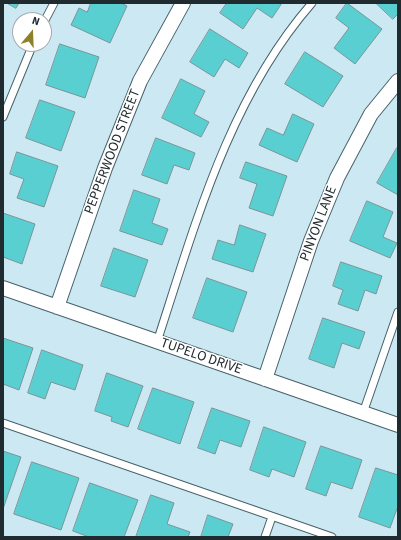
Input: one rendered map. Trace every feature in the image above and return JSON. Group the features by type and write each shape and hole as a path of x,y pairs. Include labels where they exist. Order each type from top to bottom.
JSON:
{"street":[{"name":"PEPPERWOOD STREET","path":"58,307 105,168 140,81 183,3"},
{"name":"PINYON LANE","path":"265,379 311,241 337,178 371,114 398,81"},
{"name":"TUPELO DRIVE","path":"3,288 398,425"}],"lane":[{"path":"49,12 54,3"},
{"path":"157,342 205,195 230,138 257,81 291,27 312,3"},
{"path":"3,117 30,52"},
{"path":"363,413 398,312"},
{"path":"3,423 332,537"},
{"path":"265,537 272,517"}],"building":[{"path":"7,3 19,3 16,8"},
{"path":"91,3 121,3 127,6 110,43 71,25 79,8 87,12"},
{"path":"227,3 282,3 272,18 257,8 243,29 220,13"},
{"path":"347,3 382,29 355,64 334,48 349,28 336,18"},
{"path":"376,3 398,3 398,14 393,19"},
{"path":"210,29 248,53 239,68 225,59 214,77 190,62"},
{"path":"60,44 99,57 85,98 46,85"},
{"path":"305,52 343,76 323,107 285,84"},
{"path":"181,79 205,91 194,114 209,122 201,137 162,118"},
{"path":"40,100 75,112 61,151 26,138"},
{"path":"293,114 314,124 297,162 259,145 267,128 283,135"},
{"path":"156,138 195,153 189,170 174,165 167,184 142,175"},
{"path":"397,148 398,149 398,195 377,183"},
{"path":"17,152 58,166 44,207 17,198 24,179 10,174"},
{"path":"246,162 287,176 273,216 249,208 257,184 240,178"},
{"path":"134,190 160,199 152,223 168,229 162,245 120,231"},
{"path":"367,201 393,212 383,237 397,243 390,258 350,241"},
{"path":"3,213 35,224 22,264 3,257"},
{"path":"240,225 266,234 253,272 212,259 218,240 234,245"},
{"path":"114,248 148,260 135,297 101,286"},
{"path":"341,262 382,276 376,294 365,290 358,311 338,304 343,290 333,286"},
{"path":"207,278 247,292 233,332 193,318"},
{"path":"323,318 365,332 359,349 342,343 334,368 309,359"},
{"path":"3,338 33,348 19,390 3,384"},
{"path":"42,350 83,365 75,390 51,382 45,399 28,393"},
{"path":"107,373 143,386 128,427 111,421 112,417 95,411"},
{"path":"153,388 194,402 180,444 138,429"},
{"path":"212,408 250,421 241,447 220,440 215,454 198,448"},
{"path":"264,427 306,442 294,477 272,469 269,477 250,470"},
{"path":"321,446 362,460 352,489 331,482 326,496 306,489"},
{"path":"3,451 21,457 3,509"},
{"path":"32,462 79,478 61,530 14,514"},
{"path":"376,468 398,475 398,506 390,528 359,517"},
{"path":"90,483 138,500 124,537 89,537 73,531"},
{"path":"151,495 174,503 167,524 190,532 188,537 136,537"},
{"path":"208,515 233,524 228,537 201,537"}]}
